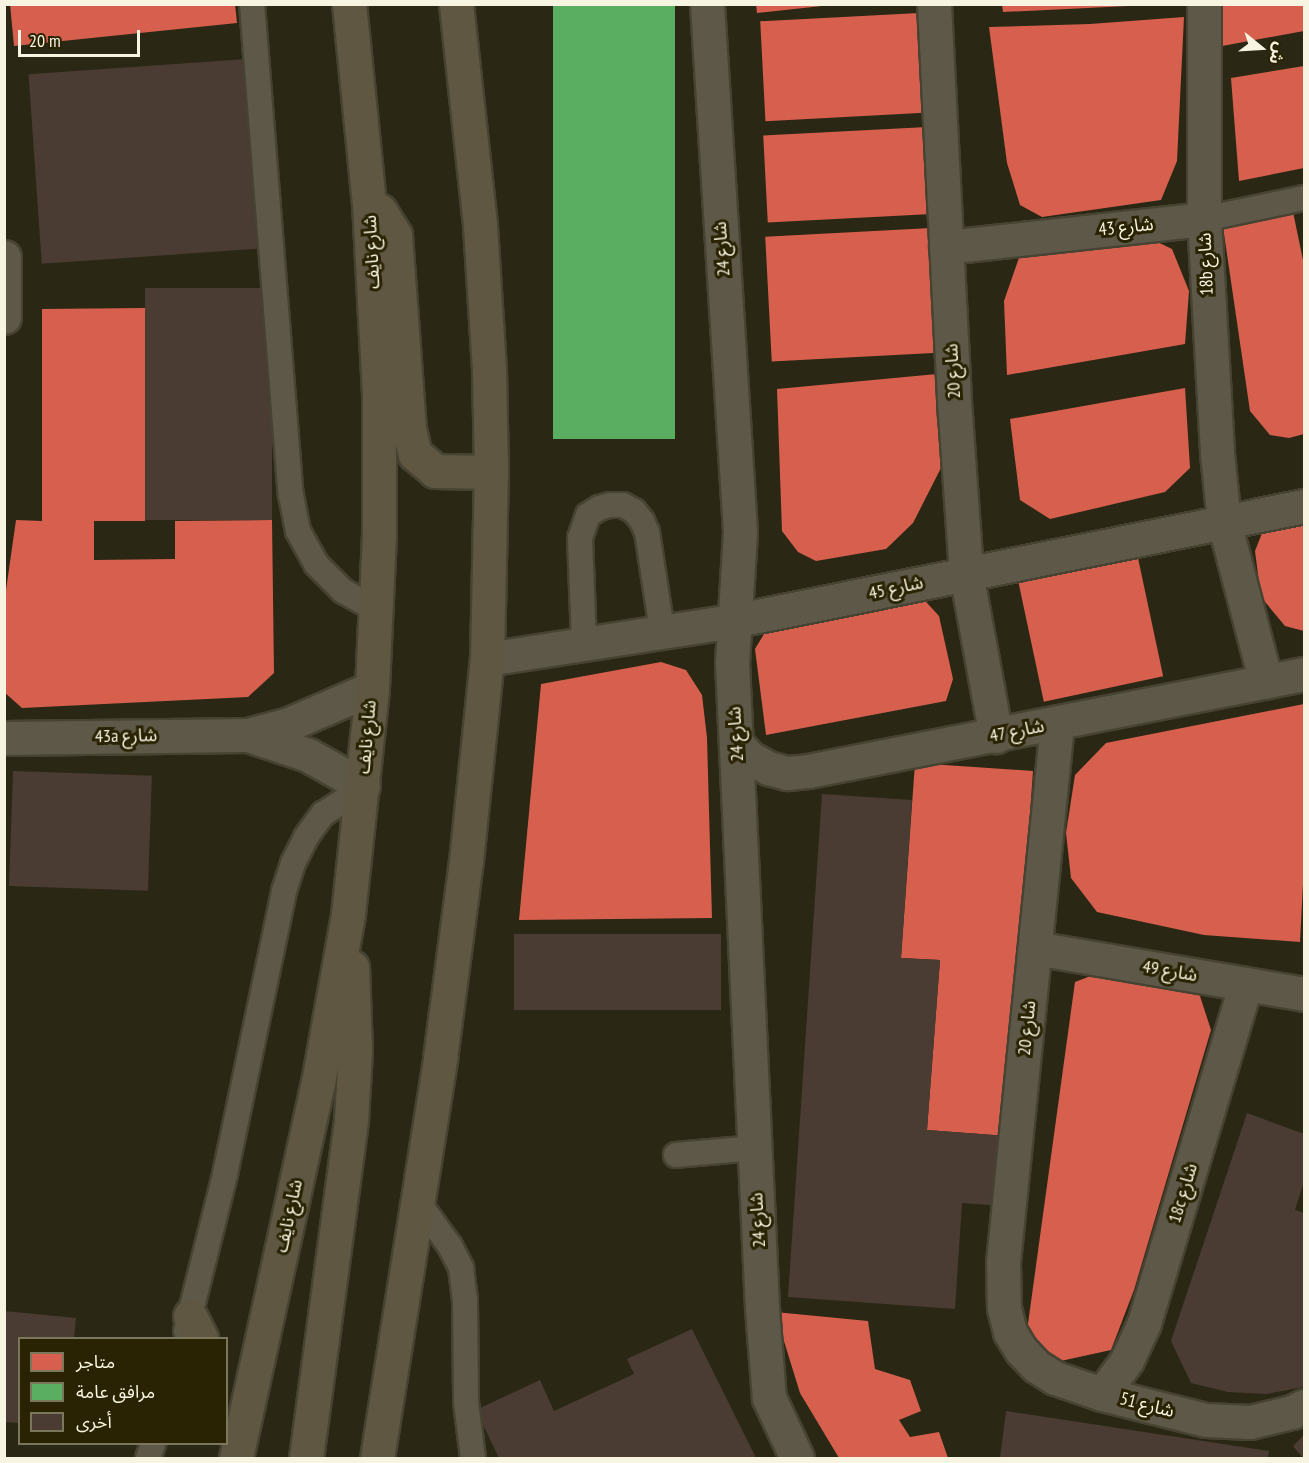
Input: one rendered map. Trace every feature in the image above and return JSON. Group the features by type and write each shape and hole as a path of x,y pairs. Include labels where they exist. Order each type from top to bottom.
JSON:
{"main road":[{"name":"شارع نايف","path":"236,1458 318,1083 348,914 363,790 372,688 376,609 379,394 369,204 349,4"},
{"path":"377,1458 418,1202 466,861 487,659 491,472 489,369 480,225 456,4"},
{"path":"369,204 380,211 395,235 409,429 414,454 435,471 491,472"},
{"path":"306,1458 351,1119 355,1051 348,914"},
{"path":"228,1395 243,1426"}],"street":[{"name":"شارع 24","path":"707,4 740,532 732,662 762,1308 769,1398 797,1458"},
{"name":"شارع 20","path":"934,4 966,573 996,736"},
{"name":"18b شارع","path":"1204,4 1204,219 1212,383 1224,522 1266,682"},
{"name":"شارع 43","path":"946,247 1204,219"},
{"path":"4,257 4,317"},
{"name":"شارع 45","path":"487,659 662,630 734,621 1305,506"},
{"name":"شارع 47","path":"737,744 750,758 768,768 787,773 808,771 1305,674"},
{"name":"43a شارع","path":"4,738 248,735 289,724 372,688"},
{"name":"شارع 20","path":"1010,1332 1004,1308 1003,1262 1057,724"},
{"name":"43a شارع","path":"248,735 308,755 363,790"},
{"name":"شارع 49","path":"1035,948 1305,994"},
{"name":"18c شارع","path":"1102,1394 1127,1360 1144,1323 1246,984"},
{"name":"شارع 51","path":"1010,1332 1021,1350 1036,1366 1054,1378 1102,1394 1206,1420 1250,1422 1292,1412 1305,1406"}],"lane":[{"path":"252,4 294,513 298,531 316,564 343,591 376,609"},
{"name":"شارع 43","path":"1204,219 1305,198"},
{"path":"584,642 580,538 588,516 599,508 610,505 623,506 634,511 647,532 662,630"},
{"path":"192,1331 247,1080 287,882 306,837 323,814 363,790"},
{"path":"676,1155 755,1148"},
{"path":"418,1202 450,1246 462,1274 466,1402 473,1458"}],"building: متاجر":[{"path":"10,4 235,4 237,23 14,46"},
{"path":"756,4 822,4 822,6 757,13"},
{"path":"1002,4 1128,4 1128,6 1003,12"},
{"path":"1223,4 1304,4 1304,31 1222,46"},
{"path":"919,13 924,113 765,121 760,21"},
{"path":"1184,17 1177,161 1161,200 1042,217 1020,205 1007,163 989,27 1090,24"},
{"path":"1304,66 1304,168 1239,181 1231,78"},
{"path":"927,127 932,214 768,222 763,136"},
{"path":"1292,207 1304,265 1304,434 1289,438 1270,435 1250,411 1222,220"},
{"path":"931,228 938,353 772,362 765,237"},
{"path":"1130,229 1172,249 1189,291 1185,344 1007,375 1004,301 1023,246"},
{"path":"145,308 145,521 94,521 94,560 175,559 175,521 272,520 274,673 248,697 22,708 4,692 4,604 16,520 42,521 42,309"},
{"path":"937,374 944,462 913,523 886,549 816,561 798,552 782,531 777,389"},
{"path":"1185,388 1190,468 1165,492 1050,519 1020,500 1010,419"},
{"path":"1304,512 1304,631 1285,626 1261,597 1255,551 1268,518"},
{"path":"1138,558 1163,676 1044,702 1019,583"},
{"path":"916,591 939,616 953,679 946,701 766,735 755,649 773,619"},
{"path":"661,662 686,670 702,695 707,738 712,918 519,920 541,684"},
{"path":"1304,704 1304,864 1300,942 1204,935 1097,912 1071,878 1066,833 1075,775 1106,743"},
{"path":"915,763 1033,771 1007,1136 927,1130 940,960 901,958"},
{"path":"1101,972 1151,972 1199,993 1211,1030 1134,1290 1111,1350 1056,1362 1027,1331 1075,982"},
{"path":"775,1312 868,1321 875,1369 910,1380 921,1411 899,1420 910,1437 939,1432 948,1458 839,1458 800,1393"}],"building: مرافق عامة":[{"path":"553,4 675,4 675,439 553,439"}],"building: أخرى":[{"path":"247,59 260,249 42,264 29,74"},
{"path":"145,288 272,288 272,520 145,520"},
{"path":"13,771 152,776 148,891 9,886"},
{"path":"822,794 912,800 901,958 940,960 927,1130 1007,1136 1003,1206 962,1203 955,1309 788,1297"},
{"path":"514,934 721,934 721,1010 514,1010"},
{"path":"1247,1113 1304,1134 1304,1181 1295,1210 1304,1213 1304,1387 1266,1394 1228,1392 1191,1383 1171,1341"},
{"path":"4,1311 76,1318 74,1337 18,1337 18,1423 4,1422"},
{"path":"692,1329 756,1458 499,1458 476,1410 540,1380 554,1411 634,1374 627,1359"},
{"path":"1006,1411 1269,1451 1268,1458 1000,1458"},
{"path":"1304,1435 1304,1458 1303,1458 1293,1446"}]}
